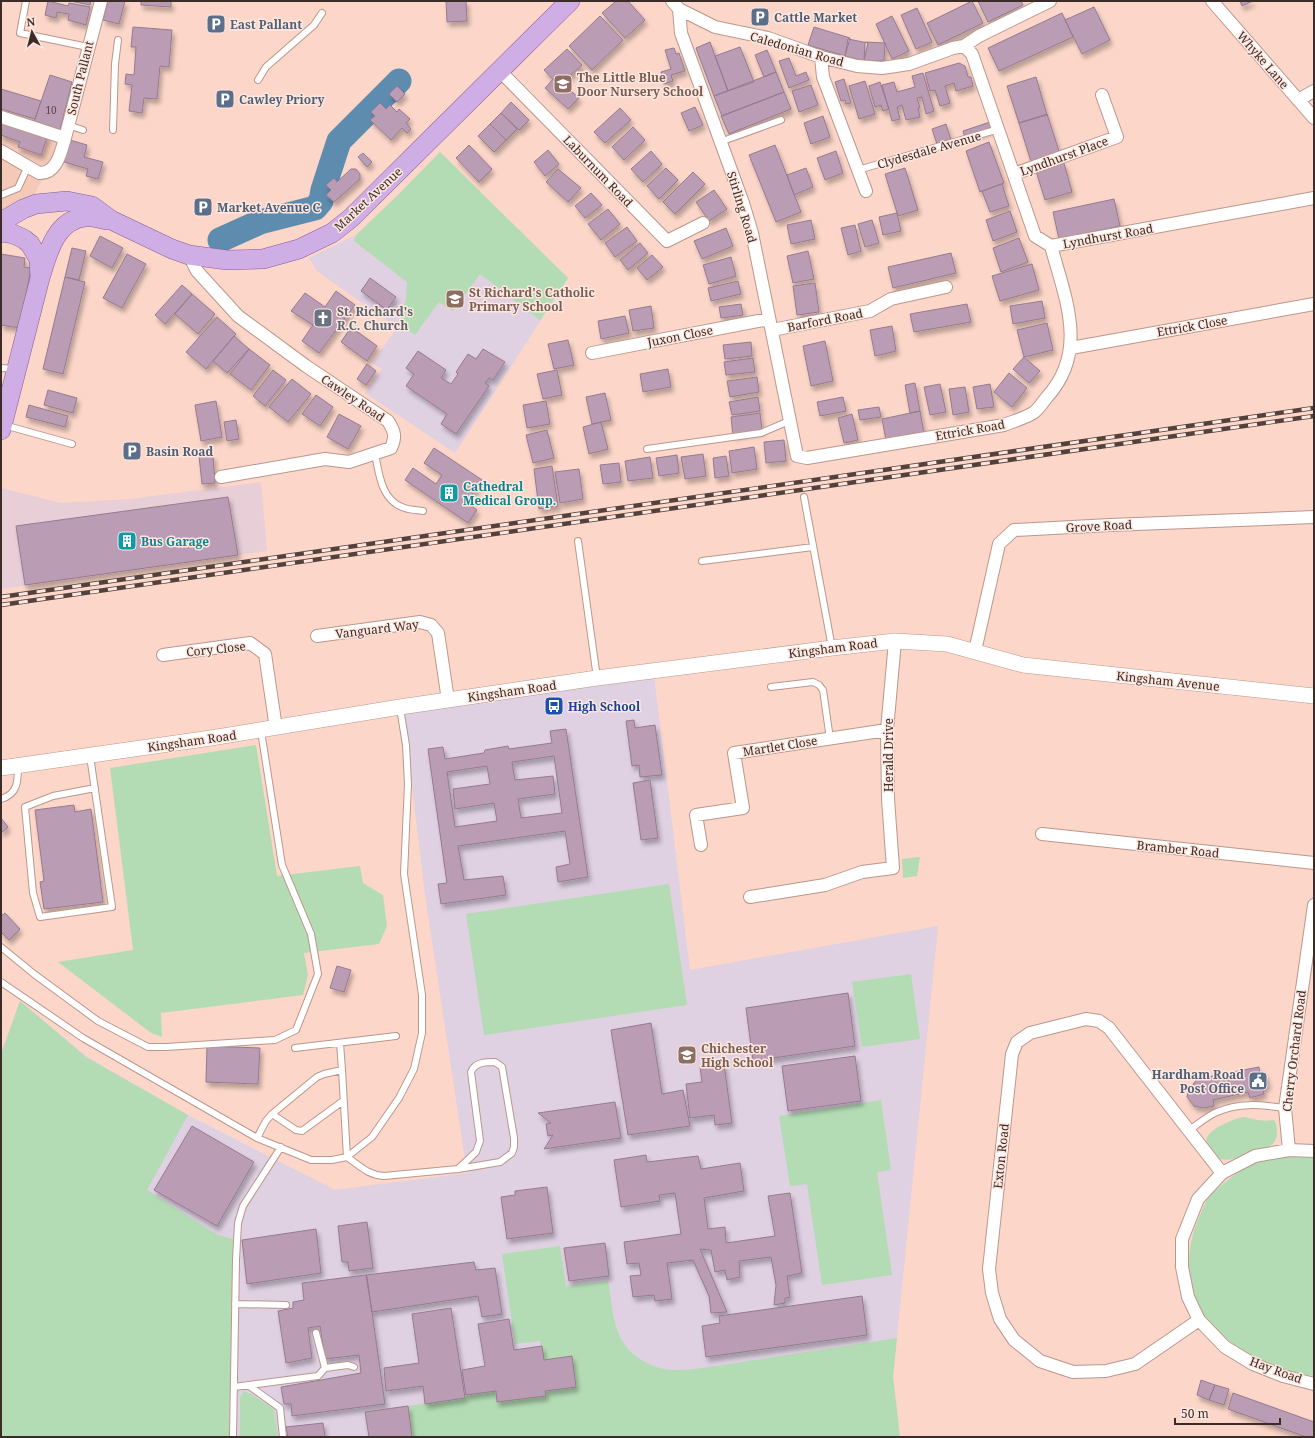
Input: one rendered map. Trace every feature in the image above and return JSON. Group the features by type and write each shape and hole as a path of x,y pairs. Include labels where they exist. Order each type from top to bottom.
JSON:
{"main road":[{"name":"Market Avenue","path":"111,220 172,249 189,255 227,260 263,258 299,249 332,233 351,218 570,1"},
{"path":"1,222 36,204 67,202 92,206 111,220"},
{"path":"2,427 9,368 50,246 70,220 87,217 111,220"},
{"path":"1,232 13,234 24,239 30,244 39,258 40,278"}],"street":[{"name":"South Pallant","path":"28,166 39,173 45,173 53,168 59,156 101,1"},
{"name":"Caledonian Road","path":"676,5 715,27 768,38 821,57 857,66 882,68 909,64 953,48 964,46 979,36 1050,1"},
{"name":"Whyke Lane","path":"1212,1 1314,118"},
{"name":"Stirling Road","path":"676,5 681,32 743,203 752,233 797,456"},
{"name":"Lyndhurst Road","path":"964,46 972,54 1035,236 1050,246 1314,198"},
{"path":"821,57 823,77 866,191"},
{"name":"Laburnum Road","path":"500,71 667,242 703,223"},
{"path":"1298,100 1314,91"},
{"name":"Lyndhurst Place","path":"1014,174 1117,137 1102,95"},
{"path":"1,116 65,138"},
{"path":"1,151 28,166"},
{"name":"Ettrick Road","path":"797,456 807,458 1004,425 1034,413 1055,389 1064,371 1071,348 1071,329 1068,307 1050,246"},
{"name":"Cawley Road","path":"189,255 197,271 238,316 306,366 388,421 393,429 395,439 391,448 349,462 325,459 221,477"},
{"name":"Barford Road","path":"770,324 870,312 891,299 946,287"},
{"name":"Ettrick Close","path":"1071,348 1314,304"},
{"name":"Juxon Close","path":"592,353 770,324"},
{"name":"Grove Road","path":"975,651 999,544 1014,530 1314,517"},
{"name":"Vanguard Way","path":"317,636 420,622 431,625 438,633 448,700"},
{"name":"Kingsham Road","path":"1,768 268,730 400,707 597,678 895,641 947,644 1023,665"},
{"name":"Herald Drive","path":"750,897 825,885 862,872 893,868 888,799 887,730 895,641"},
{"name":"Cory Close","path":"162,655 250,643 265,654 268,730"},
{"name":"Kingsham Avenue","path":"1023,665 1314,696"},
{"name":"Martlet Close","path":"701,846 696,815 743,808 734,753 887,730"},
{"name":"Bramber Road","path":"1042,834 1314,863"},
{"name":"Cherry Orchard Road","path":"1289,1150 1285,1108 1310,963 1314,905"},
{"name":"Exton Road","path":"1199,1320 1135,1364 1106,1371 1073,1372 1040,1361 1014,1340 1000,1319 992,1293 989,1269 1012,1054 1017,1042 1030,1033 1086,1019 1099,1022 1109,1028 1222,1173"},
{"name":"Hay Road","path":"1314,1151 1289,1150 1255,1156 1222,1173 1198,1199 1182,1239 1182,1267 1188,1297 1199,1320 1225,1347 1253,1364 1283,1376 1314,1384"}],"lane":[{"path":"26,1 20,33 88,47"},
{"path":"258,80 266,67 314,25 322,13"},
{"path":"113,130 114,64 118,40"},
{"path":"720,142 781,120"},
{"path":"68,125 83,130"},
{"name":"Clydesdale Avenue","path":"858,170 999,129"},
{"path":"1,195 18,188 28,166"},
{"path":"647,449 761,433 789,421"},
{"path":"2,427 72,444"},
{"path":"375,454 381,484 388,497 402,507 424,511"},
{"path":"804,497 832,648"},
{"path":"578,540 597,678"},
{"path":"702,561 813,547"},
{"path":"772,687 813,682 819,684 823,690 830,739"},
{"path":"1,982 83,1038 257,1138 311,1160 332,1160 347,1157 372,1137 399,1098 414,1069 422,1033 422,995 404,874 408,784 406,745 400,707"},
{"path":"1,947 34,974 98,1020 148,1047 275,1040 296,1030 318,974 311,934 282,865 268,730"},
{"path":"90,755 95,788 112,907 40,917 33,893 25,807 53,796 95,788"},
{"path":"1,799 10,795 15,790 18,782 18,766"},
{"path":"295,1048 396,1036"},
{"path":"340,1043 347,1157"},
{"path":"347,1157 368,1172 374,1175 384,1176 458,1169 500,1162 512,1153 514,1138 502,1066 495,1062 478,1064 473,1067 471,1072 480,1141 476,1152 458,1169"},
{"path":"257,1138 266,1121 272,1114 317,1077 342,1070"},
{"path":"272,1114 296,1130 302,1131 343,1101"},
{"path":"1188,1131 1216,1112 1236,1106 1256,1104 1285,1108"},
{"path":"234,1437 235,1304 239,1215 243,1206 281,1147"},
{"path":"235,1304 286,1305"},
{"path":"316,1333 325,1368"},
{"path":"234,1387 318,1376 325,1368 348,1365 354,1367"},
{"path":"248,1385 280,1408 283,1437"}],"shaded area":[{"path":"1,117 65,138 34,195 1,222"},
{"name":"St Richard's Catholic Primary School","path":"440,152 568,278 455,453 365,393 382,369 372,363 397,328 317,271 309,258 356,235"},
{"name":"Bus Garage","path":"261,482 267,551 1,589 1,488 61,503 130,499"},
{"name":"Chichester High School","path":"654,676 690,970 938,926 893,1377 900,1437 1,1437 1,1054 20,1001 87,1057 188,1115 335,1190 467,1173 425,895 403,710"}],"green space":[{"path":"440,152 568,278 540,320 480,274 453,311 439,302 415,335 399,324 406,298 407,282 354,241 356,235"},
{"path":"256,745 277,876 360,866 363,883 383,895 387,926 379,944 304,953 308,975 303,995 161,1013 162,1037 151,1033 58,962 133,950 110,768"},
{"path":"920,857 917,876 903,878 902,859"},
{"path":"669,884 687,1005 484,1035 466,914"},
{"path":"911,974 920,1039 862,1047 852,982"},
{"path":"20,1001 86,1057 188,1115 147,1190 218,1235 233,1239 229,1437 1,1437 1,1054"},
{"path":"881,1100 891,1170 877,1172 892,1275 822,1285 807,1184 790,1186 779,1116"},
{"path":"1243,1117 1269,1121 1274,1120 1277,1129 1275,1140 1266,1148 1249,1152 1229,1160 1220,1159 1209,1148 1206,1139 1213,1130 1219,1126"},
{"path":"1288,1157 1314,1158 1314,1376 1290,1371 1264,1361 1245,1351 1219,1333 1203,1314 1196,1301 1191,1287 1189,1272 1191,1242 1195,1227 1209,1197 1226,1181 1247,1167 1261,1161"},
{"path":"560,1246 566,1286 608,1281 617,1330 625,1345 636,1356 645,1362 660,1368 668,1370 689,1370 897,1338 893,1377 900,1437 409,1437 408,1406 465,1398 466,1395 496,1391 497,1401 545,1391 576,1387 572,1356 544,1360 540,1341 515,1344 502,1254"},
{"path":"244,1391 253,1395 274,1409 278,1437 240,1437 240,1397"}],"building":[{"path":"48,1 68,6 69,3 90,7 86,25 68,20 69,14 57,12 56,18 45,15"},
{"path":"70,1 91,1 90,5"},
{"path":"108,1 125,1 119,24 103,20"},
{"path":"141,1 171,1 171,7 141,5"},
{"path":"446,1 466,1 467,21 447,22"},
{"path":"616,1 628,1 645,20 625,38 602,13"},
{"path":"972,1 983,23 938,45 927,23"},
{"path":"978,1 1021,1 1023,5 988,22"},
{"path":"1240,1 1253,1 1242,6"},
{"path":"1094,7 1110,40 1082,54 1065,20"},
{"path":"917,8 932,42 916,49 901,15"},
{"path":"1062,13 1073,37 999,71 988,48"},
{"path":"600,16 623,40 592,70 569,46"},
{"path":"892,16 909,51 892,59 876,24"},
{"path":"133,27 172,30 169,67 160,66 157,99 144,98 142,113 129,111 132,85 125,84 126,74 134,75 136,47 131,47"},
{"path":"814,27 850,38 845,56 808,45"},
{"path":"848,39 868,43 864,61 845,56"},
{"path":"710,42 728,91 714,96 696,48"},
{"path":"865,42 885,43 884,61 864,61"},
{"path":"740,47 754,82 728,91 715,56"},
{"path":"674,48 676,54 679,53 685,71 671,75 673,81 664,84 661,72 671,69 665,50"},
{"path":"567,49 582,65 559,86 544,70"},
{"path":"767,50 776,72 764,77 755,55"},
{"path":"789,58 796,76 806,72 809,80 789,88 779,61"},
{"path":"959,63 965,66 968,77 971,77 973,86 956,91 954,83 945,86 950,103 940,106 935,90 930,91 925,73"},
{"path":"776,72 784,92 722,116 714,96"},
{"path":"923,73 934,111 926,114 922,97 917,98 920,108 918,108 920,117 906,120 902,105 897,107 900,119 892,121 882,85 894,82 897,92 915,87 912,76"},
{"path":"50,75 72,82 60,130 34,122"},
{"path":"555,77 579,98 568,109 545,88"},
{"path":"1036,77 1047,115 1019,123 1007,86"},
{"path":"844,79 851,103 846,104 845,100 841,101 835,82"},
{"path":"865,81 875,114 859,119 849,86"},
{"path":"880,82 889,109 883,111 881,105 875,107 869,86"},
{"path":"811,85 818,105 799,112 792,91"},
{"path":"397,86 405,94 397,102 389,94"},
{"path":"1,89 41,101 35,119 1,109"},
{"path":"784,92 791,109 729,134 721,116"},
{"path":"511,102 529,120 519,130 501,113"},
{"path":"380,103 386,109 390,105 397,112 399,109 410,119 406,123 411,129 407,133 402,128 391,140 370,120 375,116 371,112"},
{"path":"695,107 703,125 689,131 681,113"},
{"path":"620,108 631,120 605,143 594,132"},
{"path":"501,113 517,129 506,140 490,124"},
{"path":"1047,114 1061,157 1032,165 1019,123"},
{"path":"823,116 830,137 811,144 804,123"},
{"path":"1,119 48,135 41,155 18,147 20,142 1,135"},
{"path":"990,122 992,129 965,138 963,131"},
{"path":"490,124 506,140 494,152 478,136"},
{"path":"946,124 951,140 937,144 932,129"},
{"path":"633,127 645,140 624,160 612,147"},
{"path":"70,140 87,145 84,157 103,162 98,179 86,176 88,169 64,162"},
{"path":"989,142 1004,183 980,192 966,151"},
{"path":"469,145 492,169 479,182 456,158"},
{"path":"775,145 801,212 776,222 749,155"},
{"path":"548,150 559,164 545,176 534,162"},
{"path":"651,151 662,164 643,182 631,169"},
{"path":"836,151 843,173 825,180 817,158"},
{"path":"363,153 372,162 367,167 358,157"},
{"path":"1064,163 1072,192 1045,200 1036,171"},
{"path":"666,168 678,180 659,199 647,186"},
{"path":"806,168 813,187 794,195 787,175"},
{"path":"905,168 918,210 898,216 885,174"},
{"path":"351,169 356,169 360,174 360,179 334,202 326,195 331,190 326,185 334,178 337,182"},
{"path":"558,169 581,188 568,202 546,182"},
{"path":"693,172 705,184 675,214 663,202"},
{"path":"1002,184 1009,206 990,212 982,191"},
{"path":"714,190 727,209 709,221 696,202"},
{"path":"591,193 602,205 585,218 575,206"},
{"path":"1114,199 1120,226 1059,239 1053,212"},
{"path":"608,209 620,224 601,240 588,224"},
{"path":"1010,211 1017,232 993,241 986,220"},
{"path":"897,213 901,231 883,235 879,217"},
{"path":"811,220 815,239 791,244 787,225"},
{"path":"872,220 879,243 865,247 858,224"},
{"path":"855,225 861,251 848,255 841,228"},
{"path":"627,227 637,241 615,257 605,243"},
{"path":"726,228 733,246 702,259 694,241"},
{"path":"100,236 123,248 112,268 90,256"},
{"path":"1019,238 1028,262 1001,272 993,248"},
{"path":"640,243 648,253 628,270 620,260"},
{"path":"72,248 86,251 79,280 65,277"},
{"path":"808,251 814,279 793,283 787,256"},
{"path":"951,253 956,273 893,288 888,267"},
{"path":"1,254 25,258 24,267 31,268 20,328 1,325"},
{"path":"127,254 146,264 122,308 103,298"},
{"path":"652,255 663,267 647,280 637,268"},
{"path":"731,257 736,276 709,284 703,265"},
{"path":"1032,264 1039,290 1000,301 992,276"},
{"path":"65,277 85,282 63,374 43,369"},
{"path":"370,278 396,297 387,310 361,291"},
{"path":"738,281 741,294 711,301 708,288"},
{"path":"815,283 819,312 797,315 793,286"},
{"path":"182,285 192,294 165,324 155,315"},
{"name":"St. Richard's R.C. Church","path":"336,291 355,305 319,353 302,341 313,325 291,311 305,293 325,307"},
{"path":"192,294 215,314 198,334 175,314"},
{"path":"1042,301 1045,318 1013,324 1010,306"},
{"path":"741,304 743,315 721,318 719,307"},
{"path":"967,304 971,322 914,332 910,314"},
{"path":"651,306 654,328 633,331 629,310"},
{"path":"625,316 629,333 601,339 598,321"},
{"path":"217,317 236,334 206,369 186,352"},
{"path":"1047,323 1053,350 1024,357 1017,330"},
{"path":"892,326 896,351 875,356 870,330"},
{"path":"351,327 377,346 367,361 341,342"},
{"path":"234,336 249,349 227,373 213,361"},
{"path":"568,340 574,365 554,369 548,344"},
{"path":"825,341 833,381 811,386 803,346"},
{"path":"751,342 752,356 725,359 723,345"},
{"path":"249,349 270,365 251,390 230,374"},
{"path":"483,349 505,362 493,380 489,378 485,383 489,386 456,434 441,424 447,414 406,386 414,374 406,368 418,351 446,370 441,378 451,384 458,374 456,372 468,354 476,359"},
{"path":"1024,357 1040,371 1029,383 1013,369"},
{"path":"753,358 755,372 726,375 724,362"},
{"path":"367,364 376,371 366,385 357,379"},
{"path":"668,369 671,387 643,392 640,374"},
{"path":"273,370 286,380 265,406 253,396"},
{"path":"557,370 562,395 543,399 537,374"},
{"path":"1009,373 1027,388 1012,407 994,392"},
{"path":"757,377 759,392 730,397 727,381"},
{"path":"292,379 311,394 288,422 269,407"},
{"path":"915,383 920,411 910,413 905,385"},
{"path":"940,384 946,412 930,415 924,387"},
{"path":"990,384 994,407 977,409 973,387"},
{"path":"965,387 969,412 953,415 949,389"},
{"path":"48,390 77,398 73,413 44,405"},
{"path":"605,393 611,420 592,424 586,397"},
{"path":"316,395 333,407 320,426 302,414"},
{"path":"758,397 760,411 732,415 729,402"},
{"path":"843,397 846,411 820,416 817,402"},
{"path":"216,401 222,437 201,441 195,405"},
{"path":"546,401 550,424 527,428 523,405"},
{"path":"29,405 68,416 65,427 26,417"},
{"path":"879,407 881,417 860,420 858,410"},
{"path":"920,411 924,433 886,440 882,419"},
{"path":"760,413 762,430 733,435 731,417"},
{"path":"339,414 361,426 348,449 327,437"},
{"path":"852,414 858,440 844,443 838,418"},
{"path":"236,420 239,439 227,441 224,422"},
{"path":"601,422 608,449 589,454 583,427"},
{"path":"547,430 554,458 533,463 526,435"},
{"path":"784,440 786,461 766,463 764,442"},
{"path":"754,447 757,469 732,473 729,451"},
{"name":"Cathedral Medical Group.","path":"434,448 482,480 467,502 477,510 468,523 405,480 413,468 436,484 442,475 424,463"},
{"path":"703,454 706,476 685,479 681,457"},
{"path":"213,455 215,483 202,484 199,456"},
{"path":"677,455 679,473 659,476 656,458"},
{"path":"726,456 729,476 715,478 713,458"},
{"path":"650,457 653,478 628,481 625,461"},
{"path":"619,463 621,482 603,484 600,465"},
{"path":"552,466 558,506 539,509 534,469"},
{"path":"579,469 583,499 560,503 555,472"},
{"name":"Bus Garage","path":"228,497 238,555 25,585 16,526"},
{"path":"634,720 635,728 655,725 662,775 640,777 639,765 632,766 626,721"},
{"path":"566,729 588,877 558,882 556,867 570,864 565,831 458,846 464,880 503,876 506,895 441,904 438,884 447,883 428,749 443,747 445,759 484,753 485,750 508,746 509,749 552,743 550,731","holes":["554,756 562,813 521,818 518,799 555,794 553,776 515,780 512,762","487,766 490,784 453,789 455,809 494,803 497,821 455,827 447,772"]},
{"path":"650,780 658,838 641,840 633,783"},
{"path":"74,805 75,812 91,809 103,902 44,909 40,882 44,881 35,810"},
{"path":"1,818 8,827 1,833"},
{"path":"5,913 20,929 9,940 1,932 1,916"},
{"path":"337,966 351,970 344,992 330,988"},
{"path":"848,993 855,1046 753,1061 746,1008"},
{"path":"651,1023 662,1094 683,1090 690,1126 628,1135 611,1030"},
{"path":"207,1046 260,1048 258,1084 206,1082"},
{"path":"855,1056 861,1101 788,1111 782,1066"},
{"path":"724,1064 732,1123 715,1125 714,1115 690,1118 686,1084 702,1082 700,1067"},
{"path":"1259,1067 1260,1074 1265,1073 1268,1084 1263,1090 1264,1094 1250,1098 1248,1092 1213,1100 1214,1106 1203,1108 1194,1106 1187,1097 1188,1091 1197,1079"},
{"path":"615,1102 621,1138 544,1149 553,1135 548,1136 546,1124 551,1123 538,1113"},
{"path":"192,1126 254,1162 217,1226 154,1190"},
{"path":"646,1155 647,1162 698,1156 701,1169 740,1163 744,1191 704,1198 708,1229 725,1227 726,1243 775,1236 768,1196 790,1193 802,1273 787,1276 790,1297 785,1298 785,1303 774,1305 776,1285 771,1257 739,1261 740,1277 727,1280 725,1270 715,1272 711,1250 700,1249 727,1312 711,1313 709,1296 693,1260 667,1263 672,1299 655,1301 654,1295 633,1297 630,1276 641,1275 639,1263 627,1264 624,1242 681,1234 675,1193 659,1195 660,1201 621,1207 614,1160"},
{"path":"547,1187 553,1233 507,1239 501,1197 515,1195 515,1191"},
{"path":"367,1222 373,1268 349,1271 348,1262 342,1262 338,1226"},
{"path":"316,1229 321,1273 247,1284 242,1240"},
{"path":"605,1243 609,1276 569,1281 564,1248"},
{"path":"474,1262 476,1270 495,1268 502,1314 482,1317 478,1296 372,1312 366,1275"},
{"path":"366,1275 385,1404 292,1416 291,1404 284,1404 281,1387 361,1373 359,1355 325,1359 320,1326 308,1328 312,1358 286,1363 278,1311 293,1308 293,1302 304,1300 302,1283"},
{"path":"862,1296 867,1335 706,1357 702,1326 720,1323 719,1316"},
{"path":"451,1308 465,1398 425,1404 423,1386 386,1391 384,1368 419,1363 412,1314"},
{"path":"509,1319 514,1350 542,1346 544,1360 572,1356 576,1387 545,1391 546,1396 497,1402 496,1391 466,1395 462,1370 485,1366 478,1324"},
{"path":"1201,1380 1215,1385 1209,1400 1197,1395"},
{"path":"1215,1385 1229,1389 1224,1405 1209,1400"},
{"path":"1233,1393 1314,1422 1314,1437 1306,1437 1228,1409"},
{"path":"408,1406 412,1437 369,1437 365,1412"},
{"path":"323,1423 325,1437 288,1437 286,1427"}],"waterway":[{"path":"220,240 260,222 315,208 321,201 323,190 339,141 399,81"}],"railway":[{"path":"1,597 1314,408"},
{"path":"1,605 1314,416"}],"place":[{"name":"Cattle Market","path":"760,17"},
{"name":"East Pallant","path":"216,24"},
{"name":"The Little Blue Door Nursery School","path":"563,84"},
{"name":"Cawley Priory","path":"225,99"},
{"name":"Market Avenue C","path":"203,207"},
{"name":"St Richard's Catholic Primary School","path":"455,299"},
{"name":"St. Richard's R.C. Church","path":"323,318"},
{"name":"Basin Road","path":"132,451"},
{"name":"Cathedral Medical Group.","path":"449,493"},
{"name":"Bus Garage","path":"127,541"},
{"name":"High School","path":"554,706"},
{"name":"Chichester High School","path":"687,1055"},
{"name":"Hardham Road Post Office","path":"1258,1081"}]}
